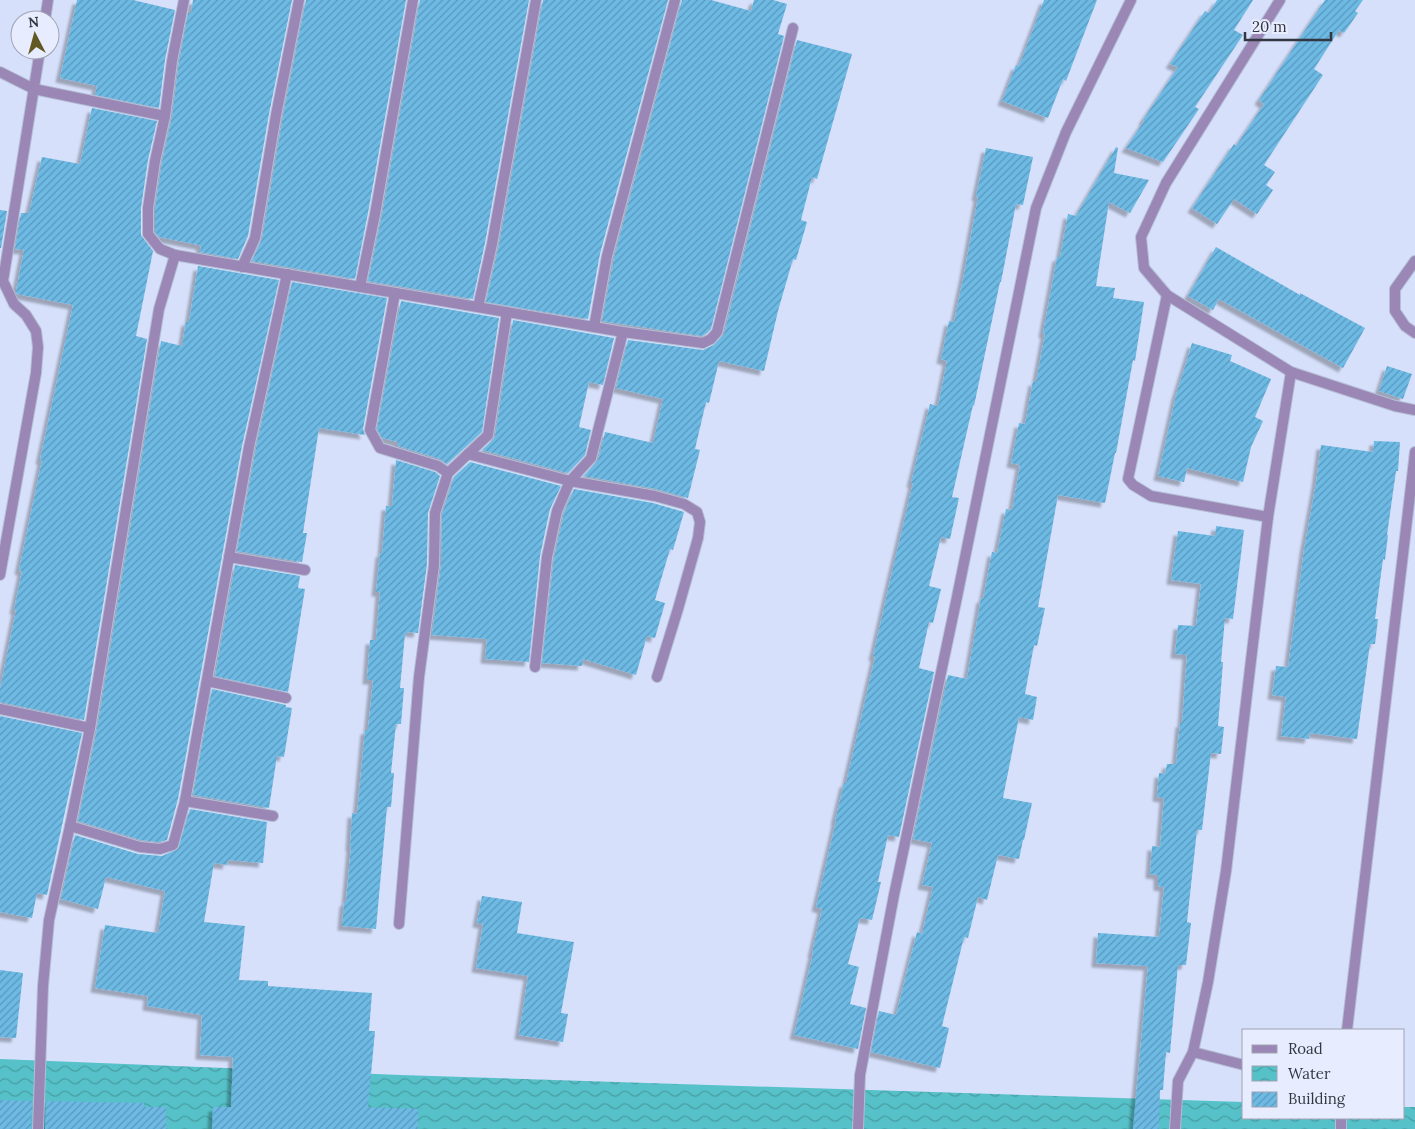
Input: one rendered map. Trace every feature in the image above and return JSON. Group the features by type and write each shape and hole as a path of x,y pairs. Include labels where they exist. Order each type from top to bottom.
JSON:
{"street":[{"path":"184,0 148,208 148,234 160,249 175,255 622,332 703,342 712,339 717,332 793,28"},
{"path":"242,266 256,238 276,115 299,0"},
{"path":"360,287 413,0"},
{"path":"478,307 492,244 536,0"},
{"path":"594,327 607,256 675,0"},
{"path":"858,1129 860,1076 894,895 1036,208 1066,132 1131,0"},
{"path":"1280,0 1166,183 1141,237 1144,268 1167,295 1291,372 1395,406 1415,410"},
{"path":"0,575 37,364 38,347 36,331 26,315 14,304 3,281 38,60"},
{"path":"0,72 34,89 165,116"},
{"path":"38,1129 41,1036 49,920 90,728 159,309 175,255"},
{"path":"1415,261 1395,289 1395,311 1405,326 1415,333"},
{"path":"70,826 140,847 160,848 173,845 185,801 249,447 287,274"},
{"path":"396,293 370,430 380,448 438,466 448,474"},
{"path":"1167,295 1128,471 1128,479 1151,496 1268,518"},
{"path":"399,924 419,677 434,565 435,513 448,474 488,436 507,312"},
{"path":"535,667 547,557 556,511 570,481 591,458 622,332"},
{"path":"1175,1129 1178,1081 1193,1052 1208,982 1226,871 1268,518 1291,372"},
{"path":"1347,1029 1415,452"},
{"path":"468,454 570,481 655,496 684,504 697,512 700,522 698,538 657,677"},
{"path":"229,557 305,570"},
{"path":"207,681 286,698"},
{"path":"0,709 90,728"},
{"path":"185,801 273,816"},
{"path":"1193,1052 1242,1064"}],"water":[{"path":"0,1059 401,1075 1242,1102 1242,1119 1405,1119 1405,1107 1415,1107 1415,1129 0,1129"}],"building":[{"path":"77,0 133,0 175,10 165,60 159,108 95,95 97,86 60,78"},
{"path":"193,0 292,0 269,114 248,236 238,259 200,252 201,246 199,245 159,237 155,232 155,209 162,162 172,117 188,13 191,13"},
{"path":"306,0 406,0 355,279 252,261 262,239 283,116"},
{"path":"420,0 529,0 473,299 368,281 382,215"},
{"path":"543,0 668,0 600,254 588,319 486,302 499,245"},
{"path":"682,0 711,0 751,11 754,0 773,0 787,4 778,34 784,36 711,329 702,336 602,321 614,258"},
{"path":"1044,0 1097,0 1066,81 1063,79 1048,118 1002,101 1016,65 1019,66"},
{"path":"1217,0 1253,0 1234,30 1243,35 1195,107 1199,109 1163,162 1126,148 1178,67 1170,64 1205,11 1209,13"},
{"path":"1325,0 1363,0 1355,11 1358,13 1344,33 1339,30 1314,69 1323,75 1264,165 1275,172 1266,185 1273,190 1257,214 1234,199 1217,224 1192,208 1234,144 1236,146 1264,104 1259,100"},
{"path":"797,40 852,54 817,179 812,177 801,220 807,222 796,260 793,259 764,371 719,361 709,403 706,402 695,449 700,450 688,498 656,489 584,476 598,460 605,432 653,443 663,399 616,388 628,340 703,350 714,345 724,334"},
{"path":"92,108 157,121 148,160 141,208 141,235 153,251 136,336 147,339 84,720 0,702 0,689 16,610 14,610 22,571 19,570 73,305 17,294 24,250 15,249 21,213 29,213 42,157 80,164"},
{"path":"1116,147 1118,148 1114,173 1149,180 1130,213 1109,202 1096,286 1115,288 1113,298 1144,302 1135,361 1133,360 1105,503 1058,495 1038,607 1045,608 1037,646 1034,645 1025,694 1037,697 1033,720 1019,717 1003,798 1032,803 1019,859 998,855 987,900 978,897 968,938 964,937 942,1026 949,1028 940,1068 871,1052 879,1011 896,1015 917,932 922,934 933,887 922,885 932,843 913,839 948,675 967,679 981,598 983,599 992,552 997,553 1006,509 1012,510 1020,465 1011,463 1019,423 1025,424 1033,381 1036,382 1057,257 1060,257 1068,214 1076,216"},
{"path":"986,148 1033,157 1023,205 1016,204 974,406 952,497 959,498 950,539 941,537 929,586 941,589 933,623 929,622 919,668 934,672 899,837 888,835 878,882 881,882 872,920 860,918 848,964 859,967 850,1004 866,1008 858,1049 794,1035 822,909 816,907 875,657 873,656 913,483 911,483 930,404 938,406 947,361 941,359 949,321 954,322"},
{"path":"0,210 7,211 1,248 0,248"},
{"path":"1216,247 1300,295 1300,293 1365,328 1343,368 1219,299 1213,310 1188,296"},
{"path":"198,266 279,280 242,446 178,799 167,840 159,842 141,840 78,821 97,729 161,341 182,346 186,321 189,322"},
{"path":"292,282 387,298 363,429 365,435 319,428 303,533 307,533 302,562 237,551 256,448"},
{"path":"401,301 499,318 482,432 447,464 440,459 398,446 398,442 382,438 377,429"},
{"path":"513,320 614,338 603,385 589,382 579,427 591,430 585,455 568,473 482,450 495,436"},
{"path":"1192,343 1232,355 1230,361 1271,379 1255,417 1263,421 1251,447 1243,482 1187,468 1184,482 1158,476 1176,395"},
{"path":"1387,366 1412,374 1403,399 1379,391"},
{"path":"1374,441 1400,442 1398,471 1396,471 1385,560 1383,559 1375,619 1378,619 1375,644 1370,644 1357,739 1310,733 1309,739 1281,736 1286,697 1272,695 1276,666 1288,667 1321,445 1373,452"},
{"path":"396,460 435,472 440,476 428,513 427,564 418,633 407,632 405,634 400,688 404,688 401,724 396,724 391,773 394,773 391,807 387,807 376,929 342,926 351,847 352,813 357,814 365,730 368,730 373,680 367,680 370,640 376,640 380,592 376,592 380,553 382,553 386,506 392,506"},
{"path":"470,462 561,486 550,509 540,556 529,662 485,659 487,639 432,635 441,566 442,514 454,477"},
{"path":"574,489 653,503 684,512 673,550 670,549 655,600 665,603 655,638 647,636 636,675 583,659 582,666 542,663 554,558 564,513"},
{"path":"1216,526 1244,530 1233,619 1225,618 1218,726 1224,727 1221,754 1211,753 1202,830 1197,830 1187,922 1191,923 1186,965 1178,965 1170,1053 1166,1052 1163,1090 1160,1090 1159,1129 1133,1129 1148,966 1096,963 1098,933 1159,937 1164,887 1158,886 1158,875 1150,874 1152,846 1160,847 1164,798 1157,797 1159,773 1165,774 1167,764 1176,764 1180,723 1182,723 1187,655 1175,654 1178,625 1196,626 1201,584 1171,580 1178,531 1215,536"},
{"path":"235,565 300,576 298,588 305,589 288,692 215,676"},
{"path":"212,689 286,705 286,707 292,708 284,757 277,756 269,808 193,795"},
{"path":"0,716 82,733 47,895 37,893 32,918 0,912"},
{"path":"190,809 267,822 263,863 228,860 227,865 214,863 204,922 245,926 239,980 268,981 268,986 372,993 369,1031 375,1031 368,1107 418,1109 418,1129 212,1129 213,1107 231,1107 233,1057 200,1055 202,1015 147,1006 148,996 95,988 105,925 158,933 165,891 106,877 98,909 61,899 75,835 138,854 162,856 178,849"},
{"path":"482,896 522,902 517,933 574,942 561,1013 568,1014 563,1042 519,1035 528,976 476,968 483,924 477,923"},
{"path":"0,970 23,973 16,1038 0,1037"},
{"path":"0,1100 32,1101 31,1129 0,1129"},
{"path":"46,1101 144,1103 144,1107 166,1107 166,1129 45,1129"}]}
